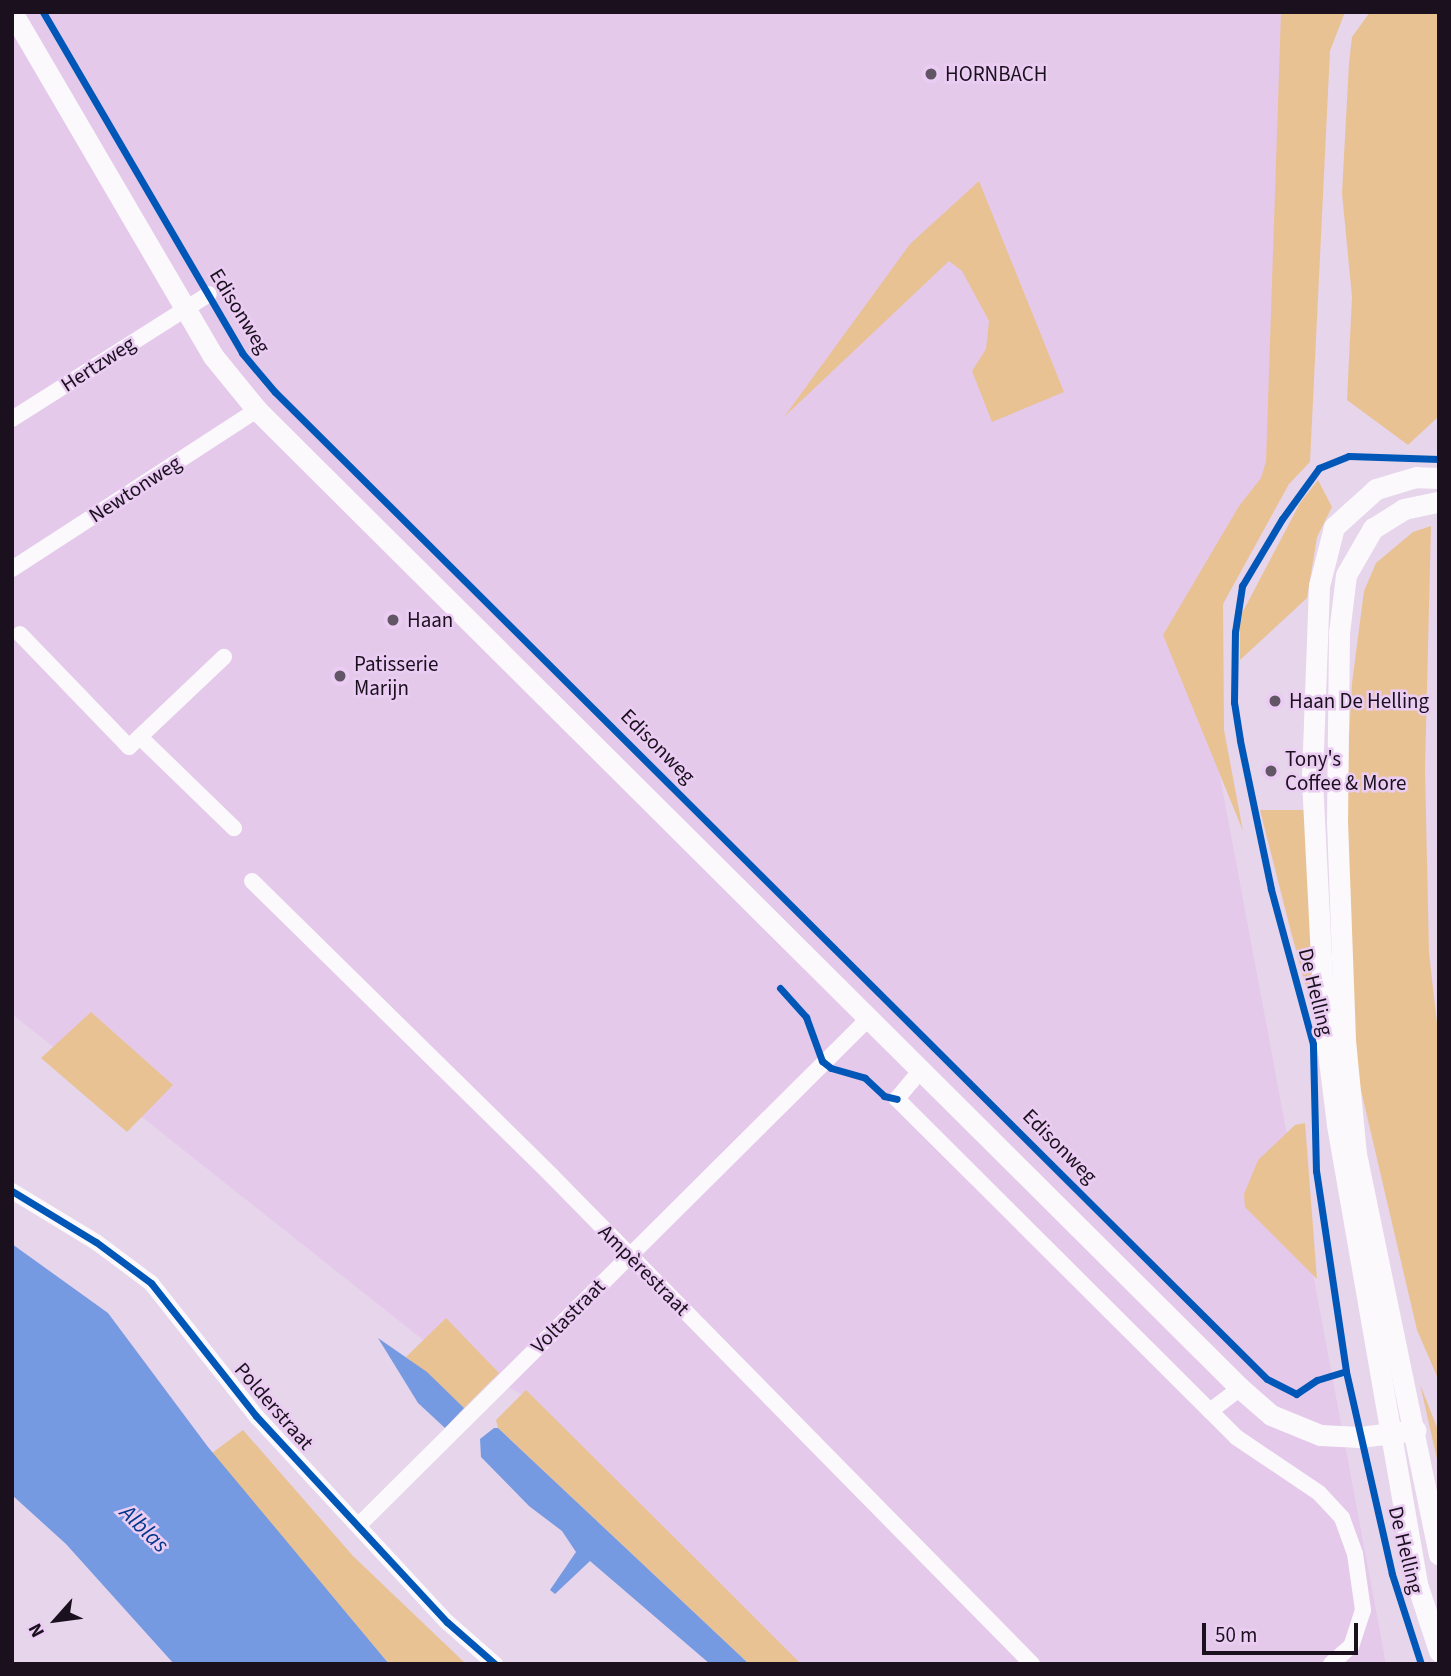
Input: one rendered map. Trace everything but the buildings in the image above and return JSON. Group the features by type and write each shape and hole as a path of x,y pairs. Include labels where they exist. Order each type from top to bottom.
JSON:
{"street":[{"name":"Edisonweg","path":"12,12 184,309 213,356 257,410 1240,1388 1271,1415 1320,1435 1390,1434 1416,1430"},
{"name":"Hertzweg","path":"12,419 209,294"},
{"name":"Newtonweg","path":"12,569 257,410"},
{"name":"De Helling","path":"1439,478 1394,482 1349,509 1334,527 1319,586 1312,780 1324,1020 1358,1266 1417,1584 1439,1651"},
{"name":"De Helling","path":"1437,502 1404,509 1373,528 1346,575 1339,634 1340,936 1356,1154 1416,1430 1439,1555"},
{"path":"20,634 129,747 224,657"},
{"path":"140,737 234,828"},
{"name":"Ampèrestraat","path":"252,881 630,1255 1032,1664"},
{"name":"Voltastraat","path":"358,1527 869,1018"},
{"path":"921,1070 897,1099 1236,1437 1319,1493 1342,1518 1357,1566 1363,1610 1358,1634 1337,1659"},
{"name":"Polderstraat","path":"12,1191 96,1242 151,1283 256,1416 447,1622 495,1664"},
{"path":"1210,1411 1240,1388"}],"shaded area":[{"path":"12,12 1292,12 1297,445 1198,659 1386,1664 797,1664 525,1396 432,1347 12,1014"},
{"path":"1281,12 1345,12 1330,51 1310,462 1289,484 1223,604 1224,730 1243,831 1163,635 1239,506 1261,478 1266,461"},
{"path":"1370,12 1439,12 1439,411 1438,417 1408,445 1347,400 1352,297 1342,193 1349,63 1352,37"},
{"path":"979,181 1064,392 992,422 972,371 986,349 989,321 962,271 949,261 784,417 910,244"},
{"path":"1318,480 1332,507 1317,537 1307,598 1240,660 1240,617 1300,503"},
{"path":"1431,526 1425,769 1429,953 1439,1041 1439,1381 1417,1330 1360,1086 1352,1018 1345,813 1352,683 1364,591 1376,563 1413,532"},
{"path":"1260,810 1307,810 1320,1038 1291,932"},
{"path":"91,1012 173,1085 127,1132 41,1058"},
{"path":"1305,1123 1317,1279 1245,1207 1244,1194 1258,1160 1295,1125"},
{"path":"446,1318 499,1373 464,1408 406,1357"},
{"path":"1420,1384 1439,1433 1439,1468"},
{"path":"526,1390 801,1664 749,1664 498,1428 496,1420"},
{"path":"243,1430 353,1556 466,1664 389,1664 212,1453"}],"water":[{"name":"Alblas","path":"12,1244 108,1313 208,1447 389,1664 174,1664 66,1544 12,1495"},
{"path":"378,1338 427,1372 464,1408 445,1428 418,1403"},
{"path":"498,1428 749,1664 710,1664 590,1561 555,1594 550,1590 576,1552 562,1531 529,1506 481,1457 480,1439"}],"cycle path":[{"path":"43,12 242,353 275,392 1267,1379 1296,1394 1317,1380 1346,1371"},
{"path":"1421,1664 1392,1574 1346,1371 1316,1171 1313,1044 1271,889 1240,740 1234,702 1235,632 1242,586 1282,519 1319,468 1349,456 1439,459"},
{"path":"780,988 806,1017 822,1061 831,1068 865,1078 884,1096 897,1099"},
{"path":"12,1191 96,1242 151,1283 256,1416 447,1622 495,1664"}],"place":[{"name":"HORNBACH","path":"931,74"},
{"name":"Haan","path":"393,620"},
{"name":"Patisserie Marijn","path":"340,676"},
{"name":"Haan De Helling","path":"1275,701"},
{"name":"Tony's Coffee & More","path":"1271,771"}]}
